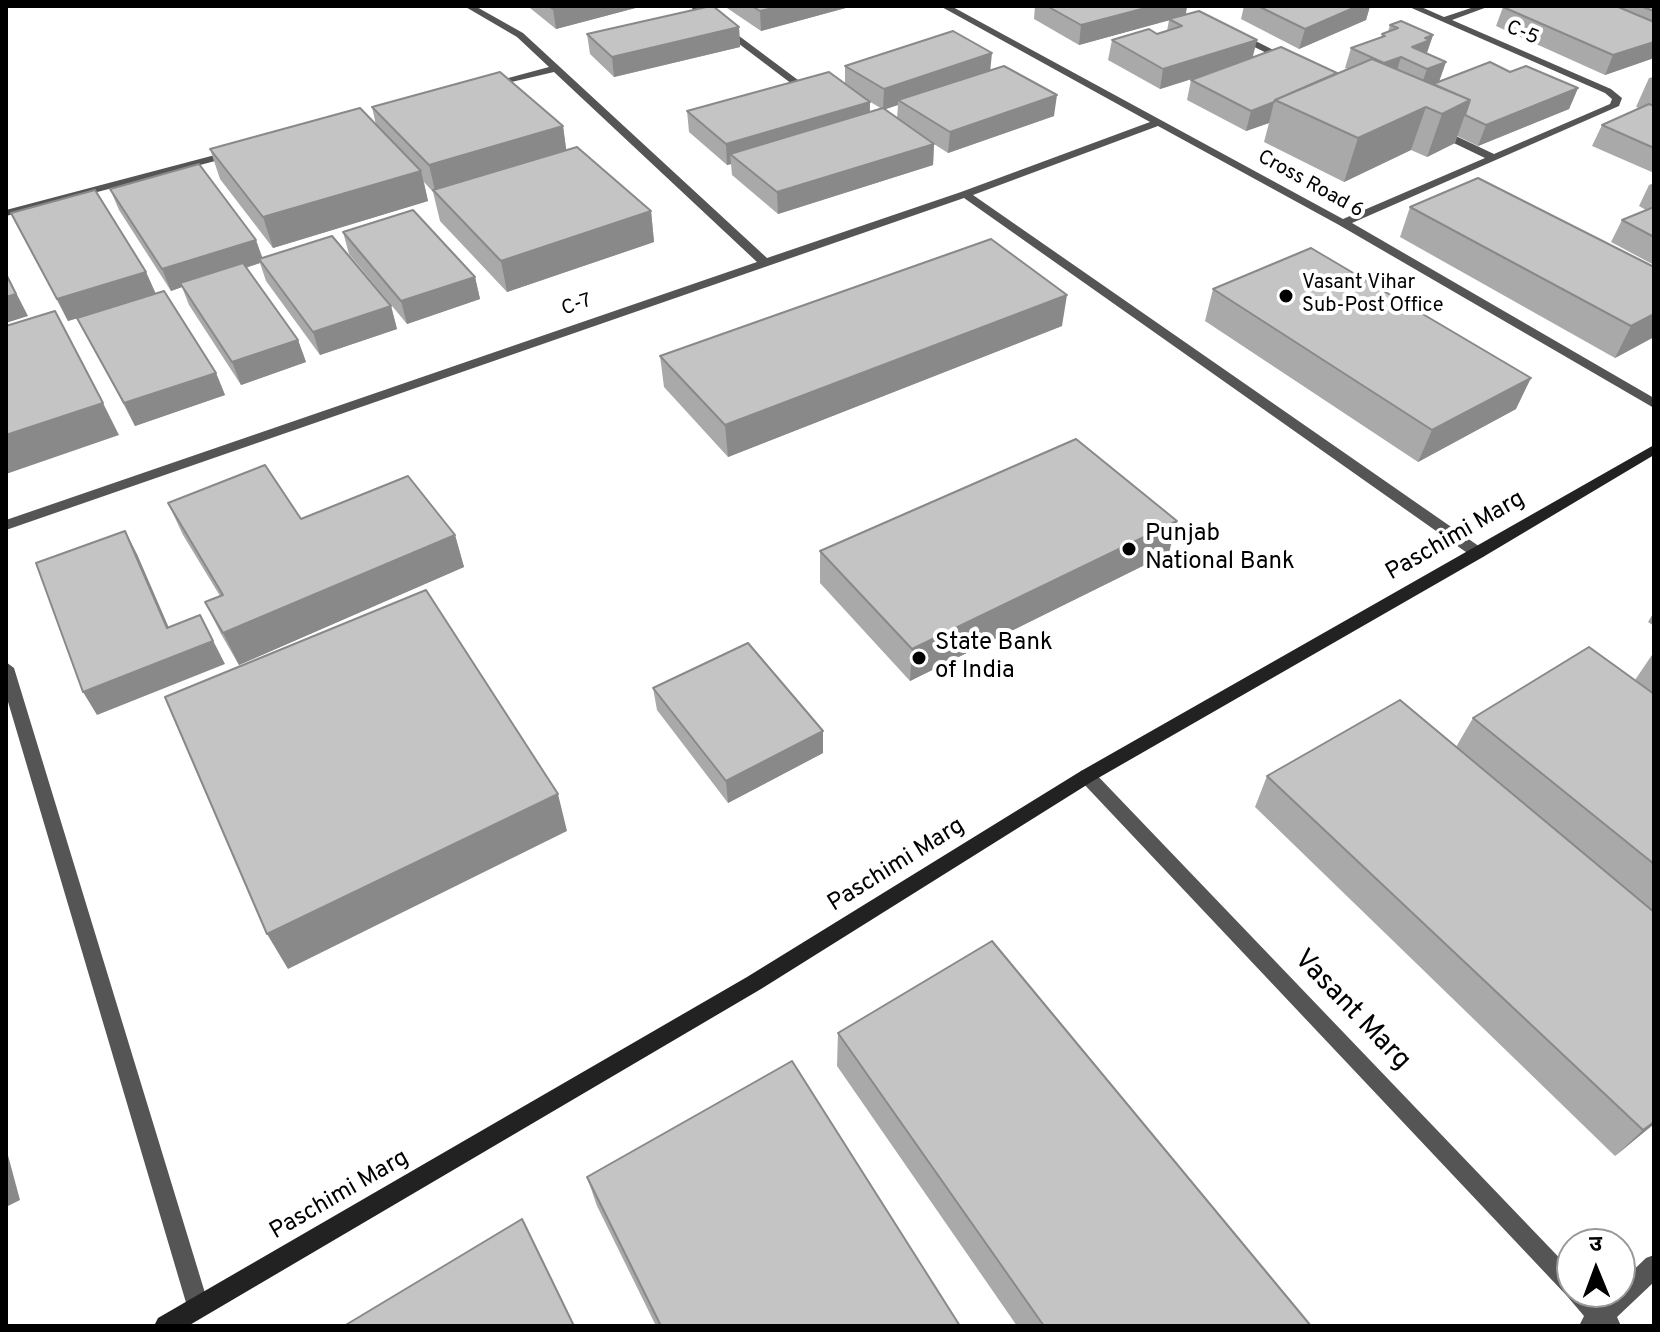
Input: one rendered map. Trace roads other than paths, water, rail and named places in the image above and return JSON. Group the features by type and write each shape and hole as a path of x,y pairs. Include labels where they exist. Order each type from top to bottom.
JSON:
{"main road":[{"name":"Paschimi Marg","path":"166,1326 754,983 1087,776 1654,449"}],"street":[{"path":"468,6 520,35 764,262"},
{"path":"693,6 795,82"},
{"name":"Cross Road 6","path":"944,6 1343,223 1654,404"},
{"name":"C-5","path":"1411,6 1573,75 1617,98 1614,106 1492,157"},
{"path":"1444,20 1486,6"},
{"path":"1220,27 1305,68"},
{"path":"480,88 557,68"},
{"name":"C-7","path":"6,525 965,194 1160,122"},
{"path":"1434,130 1492,157"},
{"path":"6,213 251,148"},
{"path":"1343,223 1492,157"},
{"path":"965,194 1478,553"},
{"path":"6,668 198,1306"},
{"name":"Vasant Marg","path":"1087,776 1556,1270"},
{"path":"1600,1323 1654,1266"}],"place":[{"name":"Vasant Vihar Sub-Post Office","path":"1286,296"},
{"name":"Punjab National Bank","path":"1129,549"},
{"name":"State Bank of India","path":"919,658"}]}
